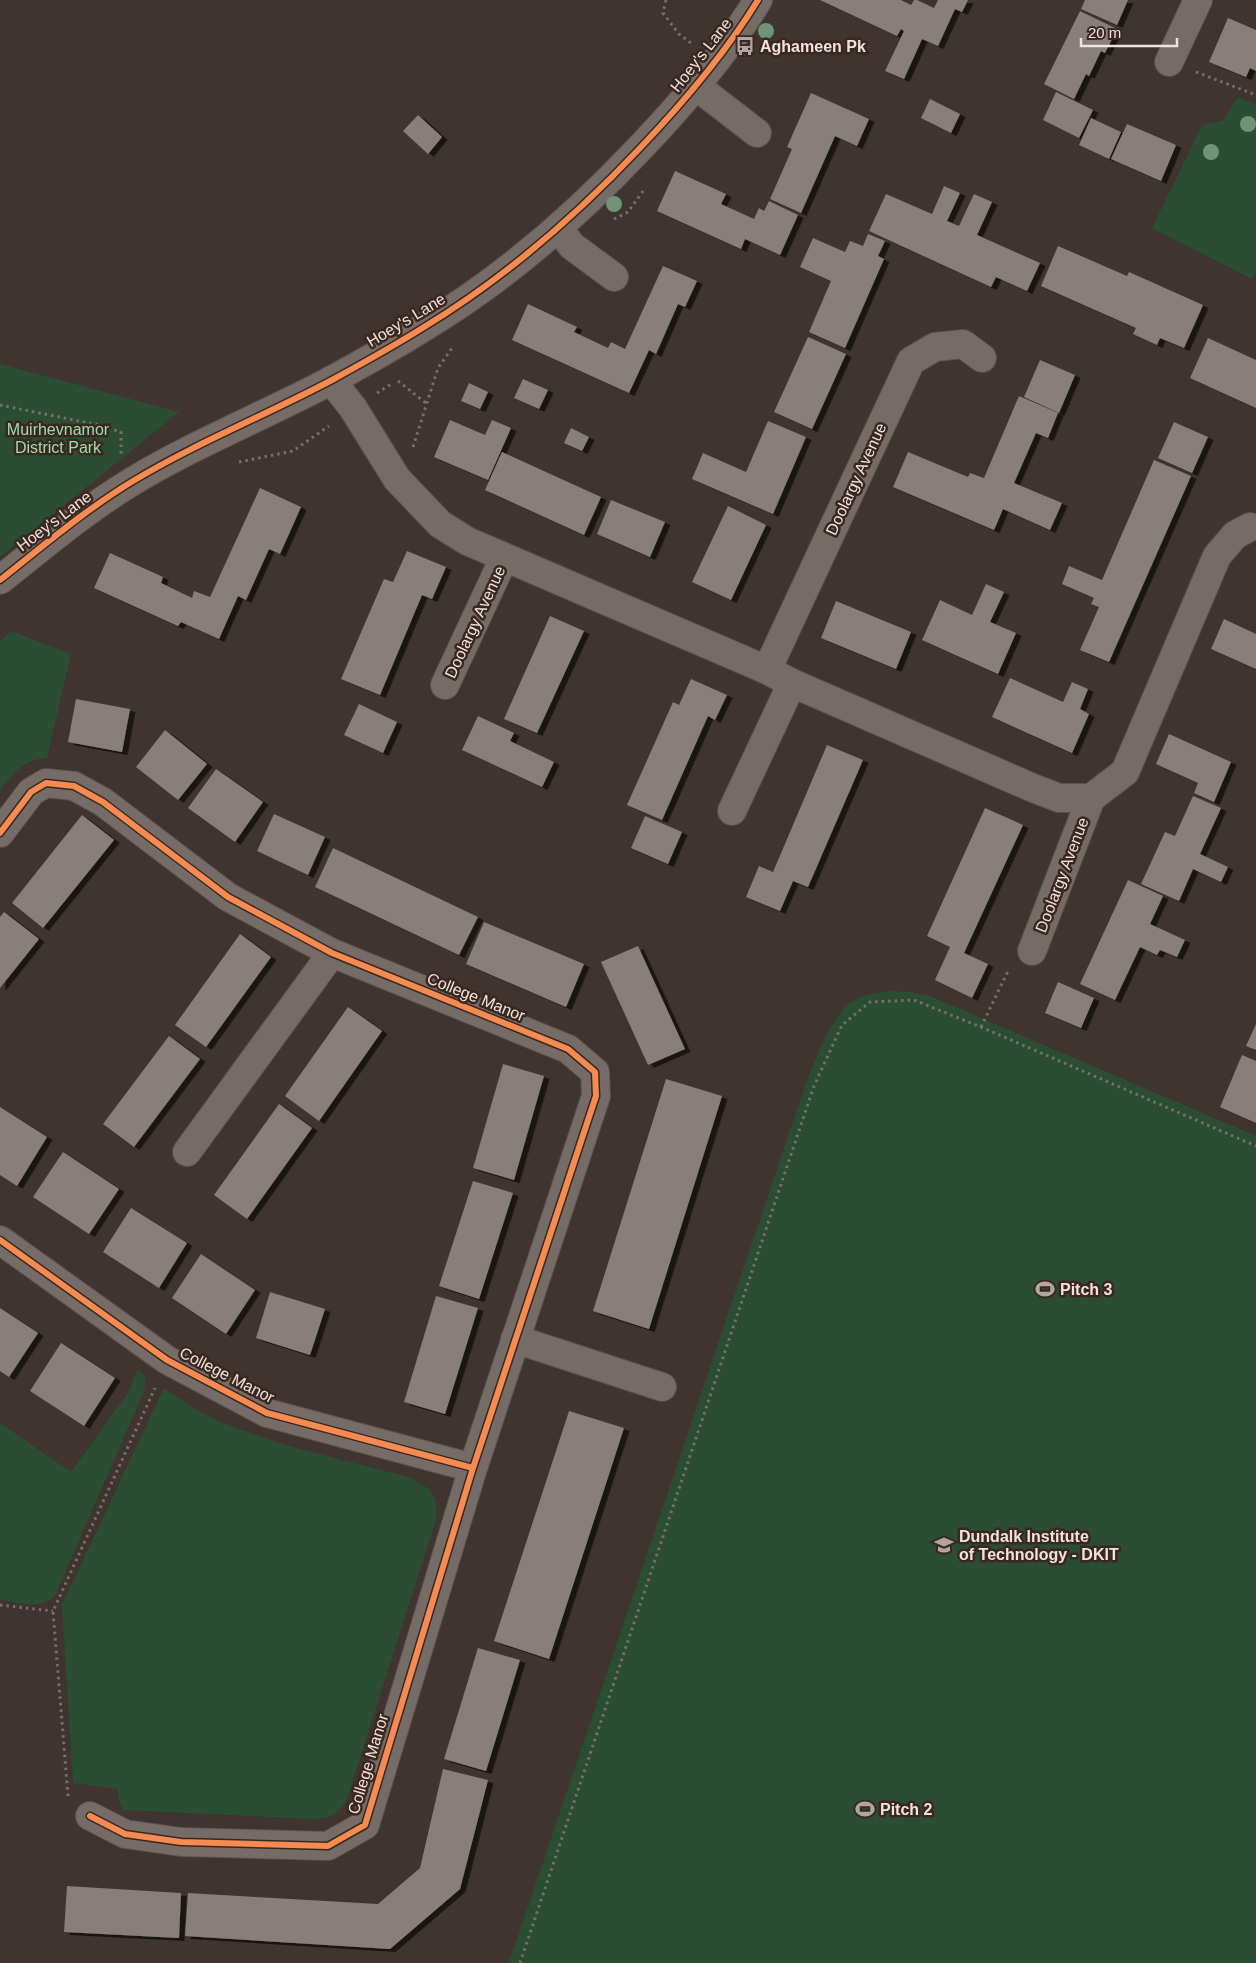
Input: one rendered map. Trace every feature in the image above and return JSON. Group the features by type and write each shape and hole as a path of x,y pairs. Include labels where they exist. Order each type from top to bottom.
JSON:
{"street":[{"name":"Hoey's Lane","path":"0,580 87,511 134,481 214,438 331,380 425,327 488,286 558,228 616,174 696,86 716,61 758,0"},
{"path":"1169,62 1198,0"},
{"path":"696,86 757,133"},
{"path":"558,228 572,246 614,277"},
{"name":"Doolargy Avenue","path":"767,670 911,361 935,347 963,344 982,358"},
{"name":"Doolargy Avenue","path":"331,380 352,408 397,479 440,524 467,541 767,670 792,683 1050,795 1059,798 1091,798"},
{"name":"Doolargy Avenue","path":"1032,951 1091,798 1125,772 1217,556 1235,535 1250,527"},
{"name":"Doolargy Avenue","path":"445,685 504,558"},
{"path":"732,811 792,683"},
{"name":"College Manor","path":"0,833 31,792 46,783 74,786 103,802 228,897 332,953 568,1049 595,1072 596,1096 473,1468 365,1825 328,1846 181,1842 125,1834 90,1816"},
{"path":"187,1152 332,953"},
{"name":"College Manor","path":"0,1240 168,1360 267,1413 473,1468"},
{"path":"515,1339 662,1387"}],"path":[{"path":"666,0 663,13 679,34 716,61"},
{"path":"1169,62 1256,95"},
{"path":"402,484 438,368 452,348"},
{"path":"398,381 427,404"},
{"path":"0,404 92,423 121,432 121,458 134,481"},
{"path":"981,1027 1013,963 1032,951"},
{"path":"520,1963 814,1086 842,1025 870,1002 914,1000 1256,1146"},
{"path":"90,1816 69,1813 53,1611 168,1360"},
{"path":"0,1605 53,1611"}],"green space":[{"path":"1238,97 1256,104 1256,271 1252,279 1152,228 1202,125 1222,121"},
{"name":"Muirhevnamor District Park","path":"0,364 179,412 0,557"},
{"path":"11,631 71,654 47,758 33,760 20,768 0,790 0,642"},
{"name":"Dundalk Institute of Technology - DKIT","path":"891,991 930,996 1256,1136 1256,1963 509,1963 807,1080 833,1023 848,1004 865,996"},
{"path":"137,1369 143,1373 145,1378 144,1391 55,1596 43,1603 36,1604 0,1600 0,1423 71,1472 130,1390"},
{"path":"164,1388 197,1410 222,1423 292,1447 409,1477 427,1488 435,1499 436,1514 433,1530 347,1799 338,1811 330,1816 315,1819 123,1810 119,1802 118,1789 73,1783 62,1605"}],"building":[{"path":"820,0 901,0 911,5 914,0 917,0 934,8 938,0 968,0 962,12 955,9 938,46 922,39 904,79 885,71 904,31 901,29 897,36"},
{"path":"1085,0 1128,0 1117,25 1081,9"},
{"path":"1080,11 1117,29 1105,53 1101,51 1089,76 1086,74 1074,99 1044,84"},
{"path":"1228,18 1256,30 1256,71 1250,68 1246,77 1209,62"},
{"path":"1056,92 1093,110 1079,138 1043,120"},
{"path":"811,93 869,119 857,146 835,136 801,213 770,199 792,149 787,147"},
{"path":"930,99 960,114 951,133 921,118"},
{"path":"418,115 442,137 428,154 403,131"},
{"path":"1091,118 1121,132 1109,159 1079,145"},
{"path":"1127,124 1176,145 1161,181 1111,159"},
{"path":"675,171 726,194 721,204 754,219 759,208 764,211 769,201 798,215 780,255 745,239 741,249 657,211"},
{"path":"944,186 960,193 947,221 959,226 974,194 992,202 977,235 1040,263 1027,291 996,277 991,287 869,231 886,194 932,214"},
{"path":"868,234 885,241 878,256 884,259 845,348 809,332 831,281 800,267 813,238 845,252 850,241 863,246"},
{"path":"1058,246 1127,276 1129,272 1203,305 1184,348 1160,338 1157,345 1133,334 1136,328 1041,286"},
{"path":"663,266 697,281 685,307 678,304 656,354 649,350 629,393 512,340 528,304 577,327 574,332 608,348 611,342 625,349"},
{"path":"808,337 846,354 812,429 774,412"},
{"path":"1208,338 1256,360 1256,408 1190,378"},
{"path":"1040,360 1075,375 1059,413 1024,397"},
{"path":"523,379 548,390 539,409 514,398"},
{"path":"469,383 488,392 480,409 461,401"},
{"path":"1019,396 1058,413 1048,438 1036,433 1014,483 1062,503 1050,530 1003,509 994,530 893,487 908,452 968,477 970,473 984,478"},
{"path":"450,420 485,435 492,420 511,428 488,480 434,457"},
{"path":"768,421 806,437 773,514 692,479 703,453 746,472"},
{"path":"1174,422 1208,437 1192,473 1158,458"},
{"path":"571,428 589,437 582,451 564,443"},
{"path":"502,452 601,497 584,535 485,490"},
{"path":"1154,460 1191,476 1109,662 1080,650 1099,607 1091,604 1094,598 1062,584 1069,566 1102,580"},
{"path":"260,488 301,507 280,554 269,549 246,600 238,596 219,639 181,622 178,626 94,588 110,553 163,577 161,583 192,598 194,591 210,597"},
{"path":"611,500 665,522 650,557 597,534"},
{"path":"728,506 766,525 731,600 692,582"},
{"path":"407,551 446,567 432,599 422,595 380,695 341,679 384,579 393,582"},
{"path":"986,584 1004,592 990,622 1016,633 998,674 922,640 940,600 972,615"},
{"path":"836,601 911,632 896,669 821,638"},
{"path":"550,616 584,631 537,733 504,719"},
{"path":"1224,619 1256,634 1256,669 1211,649"},
{"path":"1010,678 1063,702 1072,682 1088,689 1080,709 1089,714 1072,753 992,717"},
{"path":"691,679 727,695 715,720 708,716 662,820 627,805 673,702 679,705"},
{"path":"76,699 130,709 122,752 68,742"},
{"path":"359,704 397,722 383,753 344,735"},
{"path":"478,716 514,733 510,741 554,762 542,787 462,750"},
{"path":"165,730 207,764 178,800 136,767"},
{"path":"1169,734 1231,762 1214,802 1194,793 1198,783 1156,764"},
{"path":"827,745 863,760 808,887 793,881 780,911 746,897 759,866 773,872"},
{"path":"216,769 263,802 235,842 188,808"},
{"path":"1193,796 1221,808 1200,854 1228,867 1221,882 1193,869 1179,901 1141,884 1165,832 1175,836"},
{"path":"985,808 1023,825 964,953 988,964 972,998 935,980 950,947 927,936"},
{"path":"274,814 325,837 308,875 257,851"},
{"path":"82,815 114,840 43,928 12,903"},
{"path":"645,816 682,832 668,864 631,848"},
{"path":"333,848 478,917 459,955 315,887"},
{"path":"1128,880 1163,896 1150,924 1185,940 1177,957 1160,950 1157,955 1140,947 1115,1000 1080,984"},
{"path":"4,912 39,939 0,988 0,917"},
{"path":"484,922 584,964 566,1007 466,964"},
{"path":"240,934 271,957 206,1047 175,1025"},
{"path":"638,946 685,1049 648,1065 601,962"},
{"path":"1058,982 1094,998 1081,1028 1045,1013"},
{"path":"348,1007 382,1031 319,1121 285,1096"},
{"path":"1256,1024 1256,1050 1246,1046"},
{"path":"169,1036 200,1059 134,1147 103,1124"},
{"path":"1242,1055 1256,1061 1256,1123 1220,1107"},
{"path":"503,1064 544,1076 514,1180 473,1168"},
{"path":"666,1079 722,1096 649,1329 593,1311"},
{"path":"279,1104 312,1128 247,1219 214,1195"},
{"path":"0,1107 47,1137 17,1186 0,1175"},
{"path":"63,1152 119,1189 89,1234 33,1197"},
{"path":"473,1181 513,1193 479,1299 439,1286"},
{"path":"131,1208 187,1243 159,1288 103,1252"},
{"path":"201,1254 255,1290 226,1334 172,1298"},
{"path":"270,1292 325,1309 310,1355 256,1338"},
{"path":"436,1296 478,1308 445,1414 404,1402"},
{"path":"0,1308 38,1333 9,1377 0,1371"},
{"path":"61,1343 115,1378 84,1426 30,1391"},
{"path":"569,1411 624,1428 549,1659 494,1641"},
{"path":"478,1648 520,1660 486,1771 444,1759"},
{"path":"443,1769 488,1780 460,1889 390,1949 185,1936 188,1893 378,1904 420,1868"},
{"path":"67,1886 181,1893 179,1938 64,1932"}],"cycle path":[{"path":"0,580 48,541 115,492 181,454 307,393 378,354 454,308 511,267 591,198 656,131 718,58 758,0"},
{"path":"0,833 31,792 46,783 74,786 103,802 228,897 332,953 568,1049 595,1072 596,1096 473,1468"},
{"path":"0,1240 167,1360 267,1413 473,1468 365,1825 328,1846 181,1842 125,1834 90,1816"}],"place":[{"name":"Aghameen Pk","path":"745,46"},
{"name":"Pitch 3","path":"1045,1289"},
{"name":"Dundalk Institute of Technology - DKIT","path":"944,1545"},
{"name":"Pitch 2","path":"865,1809"}]}
